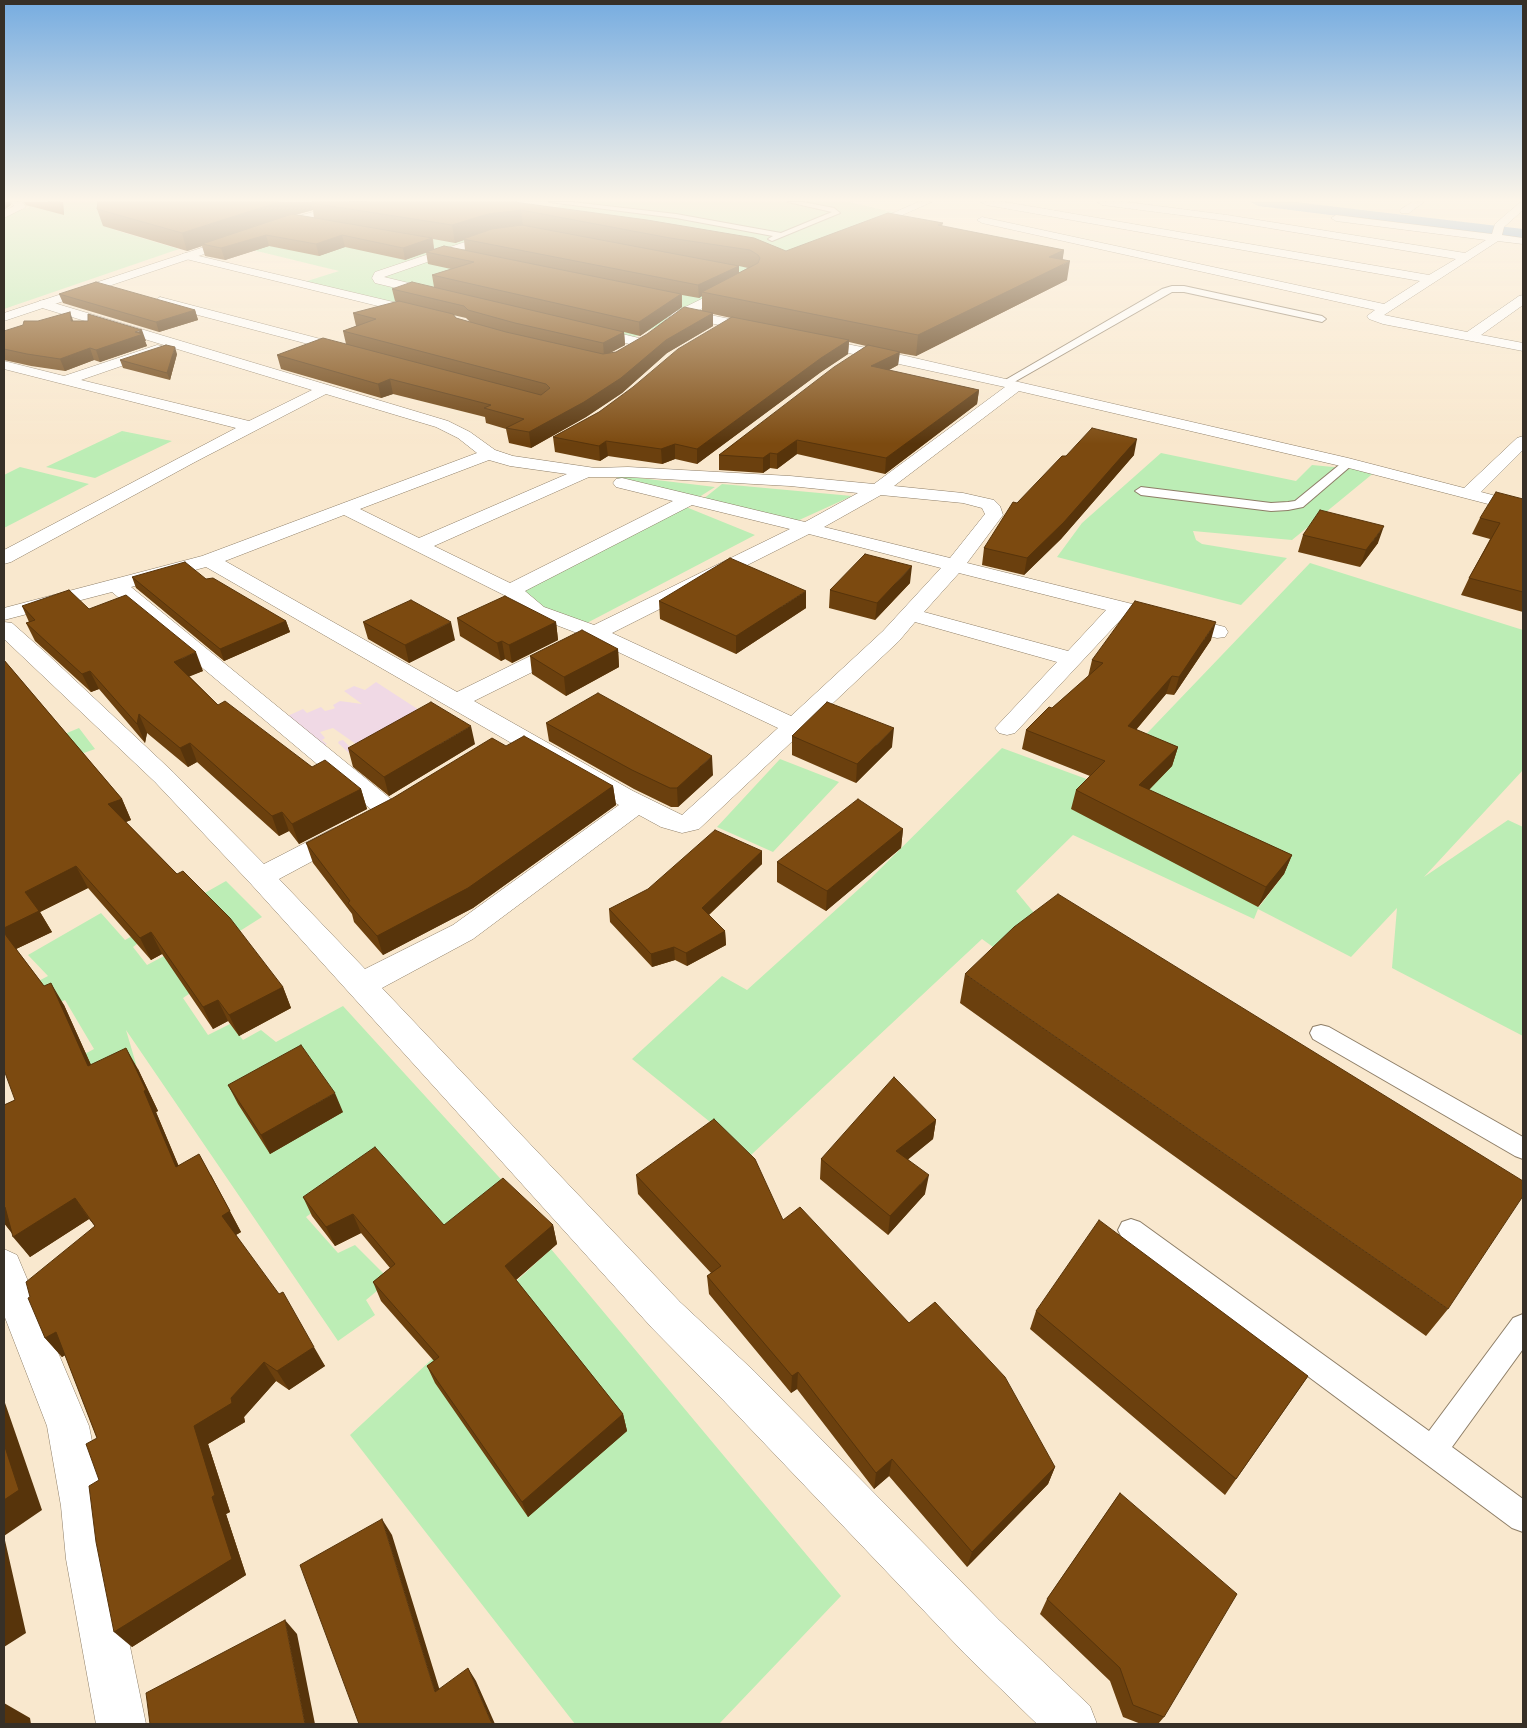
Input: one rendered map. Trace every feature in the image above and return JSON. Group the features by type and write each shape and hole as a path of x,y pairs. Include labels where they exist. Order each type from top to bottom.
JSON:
{"street":[{"path":"4,317 107,283"},
{"path":"297,283 436,316"},
{"path":"390,283 454,298"},
{"path":"627,352 642,343 683,308 703,305 743,283"},
{"path":"1270,283 1386,308"},
{"path":"1424,283 1374,316 1380,320 1523,347"},
{"path":"100,285 120,290"},
{"path":"148,298 362,354"},
{"path":"1469,337 1523,299"},
{"path":"44,304 442,424 464,435 489,454 510,461 591,472 706,469 977,500 988,504 994,510 994,515 955,565 911,614 849,677 690,823 682,824 670,821 637,804 209,560"},
{"path":"683,308 729,324 778,334"},
{"path":"714,333 729,324"},
{"path":"577,328 642,343"},
{"path":"797,338 1011,385 1348,463 1523,508"},
{"path":"280,348 306,339"},
{"path":"66,380 174,343"},
{"path":"849,362 864,352"},
{"path":"238,362 263,354"},
{"path":"4,365 249,426"},
{"path":"456,701 807,528 878,490 1011,385"},
{"path":"4,558 249,426 325,388"},
{"path":"1468,494 1523,441"},
{"path":"522,462 545,449"},
{"path":"4,614 209,560 489,454"},
{"path":"418,546 591,472 611,480 689,500 1121,606 1217,632"},
{"path":"510,591 689,500"},
{"path":"343,508 510,591 537,611 593,632 794,726"},
{"path":"115,584 396,805 261,877"},
{"path":"1007,728 1121,606"},
{"path":"911,614 1073,658"},
{"path":"4,628 164,778 261,877 666,1315 739,1386 982,1637 1072,1724"},
{"path":"488,749 512,734"},
{"path":"361,985 463,932 637,804"},
{"path":"4,1267 68,1426 83,1506 89,1559 121,1724"}],"lane":[{"path":"1011,385 1165,291 1172,289 1184,289 1322,320"},
{"path":"1141,491 1271,507 1288,506 1299,504 1348,463"},
{"path":"1321,1033 1523,1149"},
{"path":"1131,1230 1523,1517"},
{"path":"1432,1450 1523,1326"}],"shaded area":[{"path":"376,682 436,721 350,754 338,743 339,741 343,740 355,752 363,749 333,728 320,732 325,738 322,740 327,744 318,749 281,719 303,709 307,713 321,707 325,711 333,709 335,708 333,705 340,701 362,704 344,691 354,686 365,690"}],"green space":[{"path":"4,283 81,283 4,309"},
{"path":"307,283 750,283 633,338 422,311"},
{"path":"122,431 172,441 95,478 46,467"},
{"path":"1161,453 1296,481 1312,465 1376,471 1292,540 1193,531 1196,540 1202,544 1287,558 1241,605 1057,557 1082,523"},
{"path":"20,467 89,484 4,528 4,475"},
{"path":"623,476 715,487 696,499 616,478"},
{"path":"722,484 852,496 797,521 702,500"},
{"path":"686,507 755,535 585,624 537,611 513,592"},
{"path":"1310,563 1523,630 1523,770 1424,877 1508,820 1523,827 1523,1036 1392,968 1397,908 1351,957 1258,909 1254,919 1073,835 1016,891 1039,919 1004,955 982,939 751,1155 632,1059 722,976 747,990 870,879 1002,748 1092,781 1259,907 1284,874 1134,805 1132,749"},
{"path":"79,728 95,749 37,770 21,752"},
{"path":"780,759 839,782 773,852 717,827"},
{"path":"226,881 262,917 232,936 205,983 183,998 208,1035 230,1024 243,1040 261,1030 276,1042 343,1006 508,1187 444,1238 383,1162 306,1217 338,1253 355,1245 390,1280 366,1300 375,1315 338,1341 126,1030 136,1064 33,1112 22,1088 94,1049 65,1000 4,1028 4,999 48,976 28,955 101,913 125,940 134,935 142,940 133,947 147,965 181,947 203,894"},
{"path":"551,1249 841,1596 719,1724 575,1724 350,1435"}],"building":[{"path":"98,283 195,310 156,322 59,294"},
{"path":"415,283 624,332 603,343 515,323 468,310 464,306 392,289"},
{"path":"466,283 625,283 681,294 639,322"},
{"path":"686,283 703,283 698,285"},
{"path":"720,283 1026,283 918,335 702,292"},
{"path":"399,301 453,314 456,318 506,332 603,354 616,352 647,334 684,307 713,313 666,340 621,378 584,402 529,432 506,428 524,419 484,408 491,405 390,379 378,384 277,355 323,338 541,395 550,388 546,384 343,331 376,319 353,313"},
{"path":"70,312 71,321 88,321 88,314 142,330 135,332 143,334 96,350 90,348 60,359 4,349 4,331 23,325 24,321 38,321"},
{"path":"732,317 849,340 821,358 697,449 675,444 661,449 606,441 599,446 553,437 599,412 633,387 678,349"},
{"path":"166,345 175,347 167,373 120,360"},
{"path":"868,345 900,352 871,366 979,390 886,458 797,440 777,454 770,453 763,458 719,455 834,367"},
{"path":"1092,428 1137,439 1064,522 1027,558 984,548 1013,502 1017,503"},
{"path":"1496,492 1523,499 1523,592 1469,578 1500,523 1480,518"},
{"path":"1320,510 1384,526 1366,550 1303,535"},
{"path":"865,554 912,566 877,603 830,590"},
{"path":"730,558 806,591 736,636 659,601"},
{"path":"185,562 206,579 213,578 286,621 220,649 132,577"},
{"path":"69,590 89,609 126,595 196,652 174,662 218,705 225,701 312,767 325,760 361,789 292,824 282,812 272,816 190,743 180,748 139,714 137,724 90,671 82,674 26,623 35,620 22,606"},
{"path":"505,596 556,622 509,645 502,641 497,643 457,618"},
{"path":"411,600 451,622 405,645 363,622"},
{"path":"1135,601 1216,622 1179,677 1172,676 1128,726 1178,747 1139,785 1292,855 1266,887 1076,790 1105,761 1026,730 1049,707 1052,708 1103,663 1092,660"},
{"path":"582,630 618,649 564,677 530,656"},
{"path":"4,660 122,799 108,804 177,874 183,871 230,918 283,987 229,1015 218,1000 203,1007 151,932 140,938 76,866 25,892 39,911 4,928"},
{"path":"598,693 712,756 677,788 670,788 632,770 546,723"},
{"path":"431,702 471,726 384,777 348,748"},
{"path":"827,702 894,728 857,764 792,736"},
{"path":"524,736 613,786 468,888 377,936 348,903 350,901 306,843 393,798 492,738 506,746"},
{"path":"858,799 903,829 827,891 777,862"},
{"path":"715,830 762,851 702,908 725,931 686,953 674,947 651,954 609,909 648,889"},
{"path":"1058,894 1523,1181 1523,1196 1448,1309 965,974 1014,927"},
{"path":"4,933 44,986 51,983 88,1066 126,1048 146,1090 144,1091 176,1167 199,1154 230,1211 222,1216 279,1294 283,1292 314,1347 277,1371 264,1362 231,1398 232,1403 194,1426 215,1495 212,1497 232,1559 114,1632 96,1542 89,1486 99,1480 86,1444 97,1438 56,1332 45,1338 28,1298 30,1297 26,1282 95,1226 75,1198 13,1237 4,1208 4,1105 15,1100 4,1070"},
{"path":"301,1045 335,1093 261,1135 228,1085"},
{"path":"894,1077 936,1120 896,1151 929,1175 890,1216 821,1159"},
{"path":"714,1119 755,1159 783,1220 800,1207 909,1323 935,1302 1005,1377 1055,1467 972,1552 892,1459 876,1473 798,1372 792,1376 707,1276 721,1266 636,1175"},
{"path":"375,1147 444,1225 503,1178 553,1225 505,1266 623,1414 522,1502 427,1366 439,1357 373,1282 395,1264 353,1214 326,1227 303,1197"},
{"path":"1099,1220 1308,1376 1236,1479 1036,1311"},
{"path":"4,1444 19,1490 4,1500"},
{"path":"1120,1493 1237,1594 1164,1717 1133,1705 1120,1668 1047,1599"},
{"path":"382,1519 435,1692 468,1668 492,1724 359,1724 300,1565"},
{"path":"285,1620 305,1724 150,1724 146,1693"}]}
